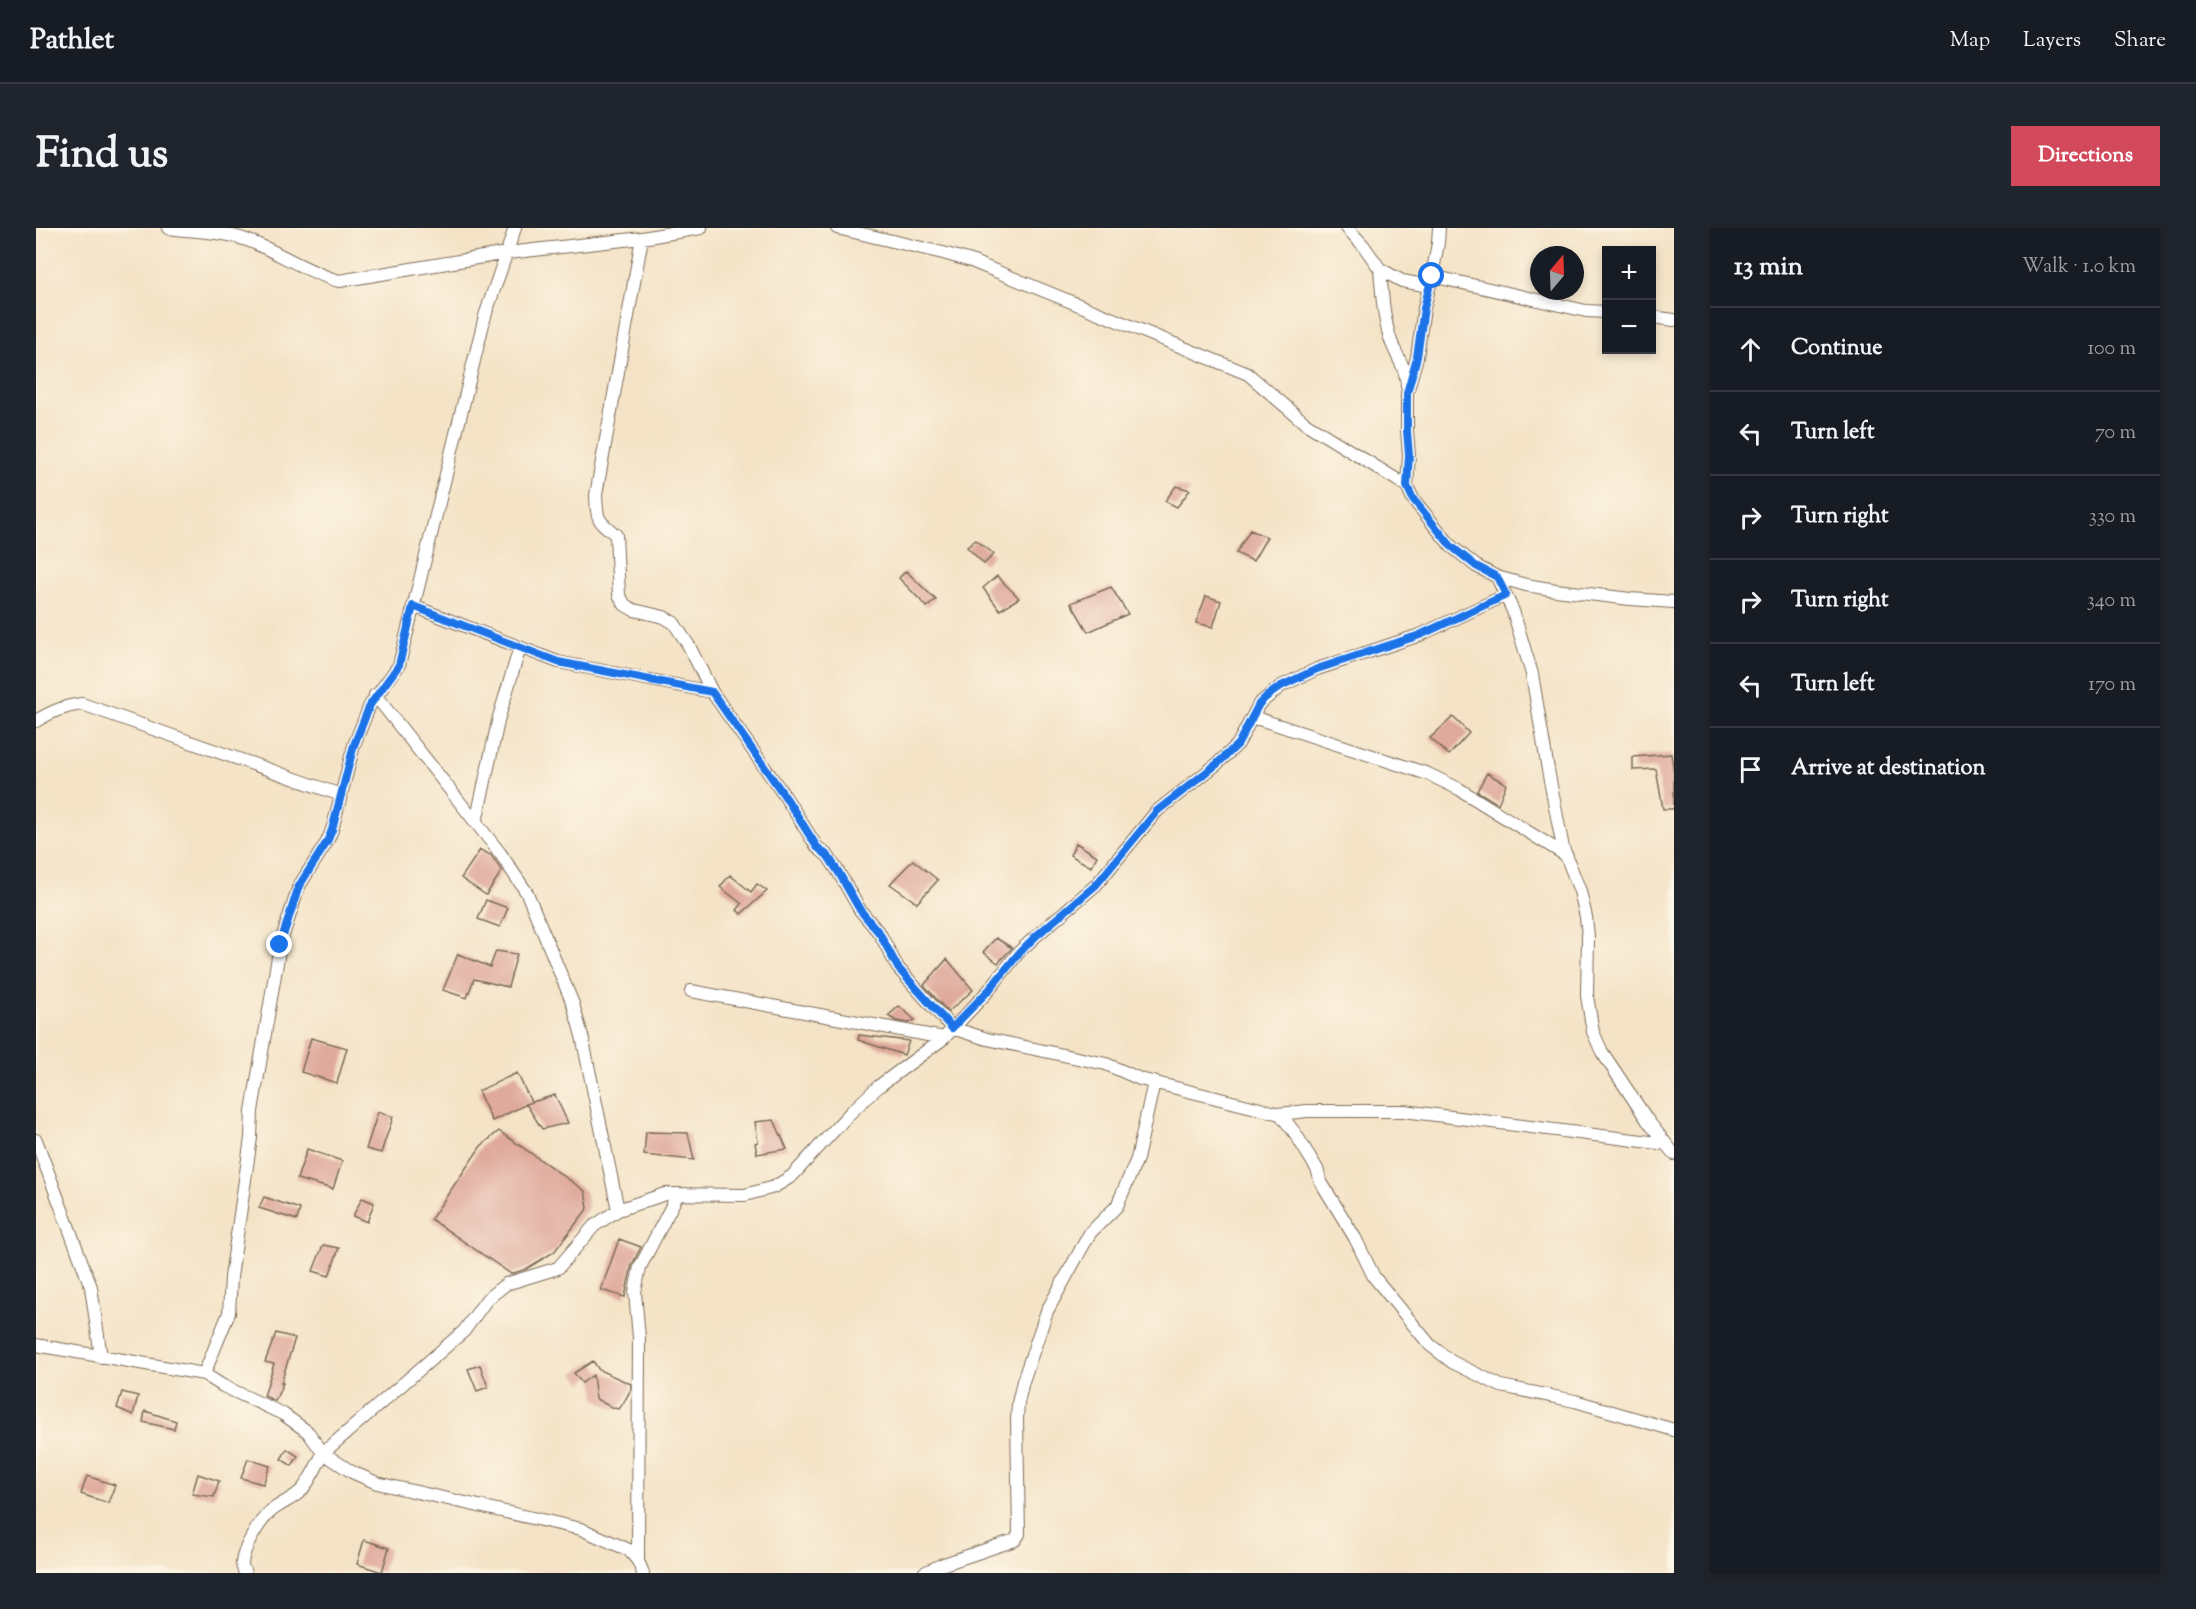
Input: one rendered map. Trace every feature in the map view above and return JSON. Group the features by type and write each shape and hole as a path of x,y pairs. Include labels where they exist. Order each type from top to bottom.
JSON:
{"street":[{"path":"168,228 232,236 248,241 320,276 339,281 507,253 642,238 701,228"},
{"path":"204,1374 229,1313 231,1277 251,1138 252,1111 280,945 299,886 327,842 354,745 375,695 399,665 486,316 515,228"},
{"path":"837,228 943,252 971,261 1248,374 1305,423 1407,486"},
{"path":"1347,228 1363,245 1380,269 1402,281 1431,281 1586,311 1602,312"},
{"path":"1407,393 1417,357 1424,308 1438,243 1438,228"},
{"path":"642,238 596,495 600,522 616,535 619,595 625,604 634,610 664,617 674,622 712,692 786,798 817,847 828,856 860,910 880,934 898,968 948,1033"},
{"path":"1380,269 1383,308 1390,340 1403,366 1407,381 1409,455 1407,486 1413,499 1451,546 1476,566 1497,577 1526,585 1630,599 1674,602"},
{"path":"1656,318 1674,320"},
{"path":"1497,577 1513,611 1532,674 1548,770 1567,856 1580,891 1586,917 1587,996 1593,1032 1602,1052 1648,1121 1674,1154"},
{"path":"245,1573 242,1563 254,1531 269,1512 293,1498 304,1488 323,1453 464,1331 488,1299 506,1284 558,1268 594,1226 618,1210 665,1194 745,1195 774,1187 792,1176 850,1113 879,1086 948,1033 1036,936 1096,885 1157,811 1217,764 1238,744 1259,704 1266,697 1281,686 1317,669 1420,635 1506,595"},
{"path":"413,606 558,662 712,692"},
{"path":"476,822 499,717 520,647"},
{"path":"375,695 476,822 515,873 527,893 573,1004 582,1036 618,1210"},
{"path":"36,721 68,705 82,704 341,795"},
{"path":"1253,717 1428,774 1459,789 1567,856"},
{"path":"691,991 987,1039 1106,1064 1154,1082 1280,1114 1307,1111 1404,1111 1666,1144"},
{"path":"924,1573 1015,1540 1019,1534 1017,1420 1023,1381 1047,1311 1090,1233 1117,1206 1128,1181 1137,1159 1154,1082"},
{"path":"1280,1114 1295,1133 1317,1169 1321,1182 1355,1238 1374,1277 1430,1345 1452,1362 1501,1386 1575,1401 1674,1430"},
{"path":"36,1140 91,1287 101,1357"},
{"path":"638,1561 639,1338 635,1292 640,1267 678,1194"},
{"path":"36,1345 204,1374 223,1386 283,1413 308,1432 323,1453 352,1472 377,1483 580,1529 629,1550 638,1561 643,1573"}],"building":[{"path":"1176,486 1190,490 1177,507 1165,501"},
{"path":"1250,530 1267,537 1253,561 1236,553"},
{"path":"976,540 994,554 984,564 967,547"},
{"path":"906,571 936,600 927,607 899,578"},
{"path":"997,576 1019,598 1000,610 983,588"},
{"path":"1111,587 1128,614 1088,632 1071,603"},
{"path":"1206,596 1221,601 1213,627 1196,623"},
{"path":"1453,717 1469,733 1449,755 1430,738"},
{"path":"1671,754 1674,773 1674,809 1663,809 1656,769 1633,770 1633,757"},
{"path":"1487,773 1506,784 1498,804 1477,791"},
{"path":"1076,843 1097,856 1091,867 1070,855"},
{"path":"480,850 491,855 502,871 486,895 461,878"},
{"path":"913,860 938,880 917,903 890,884"},
{"path":"730,875 751,892 757,884 767,891 741,914 737,910 742,904 720,887"},
{"path":"486,900 508,908 500,927 478,919"},
{"path":"996,938 1012,948 998,963 983,952"},
{"path":"496,951 517,954 508,987 474,979 467,998 443,990 458,954 490,967"},
{"path":"947,959 973,990 948,1012 924,985"},
{"path":"899,1006 915,1020 909,1023 896,1021 888,1016"},
{"path":"859,1035 909,1041 904,1055 858,1040"},
{"path":"311,1038 347,1048 337,1083 301,1072"},
{"path":"517,1073 531,1102 492,1121 478,1091"},
{"path":"555,1095 568,1123 542,1129 526,1104"},
{"path":"378,1112 393,1117 381,1153 366,1149"},
{"path":"774,1120 787,1149 757,1154 755,1122"},
{"path":"499,1131 585,1191 588,1208 554,1252 526,1269 511,1274 431,1219 481,1146"},
{"path":"646,1132 688,1133 694,1160 644,1155"},
{"path":"307,1149 342,1161 333,1189 297,1179"},
{"path":"264,1197 300,1209 297,1220 259,1208"},
{"path":"362,1198 374,1203 367,1222 353,1216"},
{"path":"619,1239 641,1247 632,1265 625,1297 601,1290"},
{"path":"323,1245 339,1248 329,1276 313,1271"},
{"path":"276,1333 295,1338 281,1383 283,1383 275,1401 264,1396 274,1364 265,1362"},
{"path":"593,1361 599,1370 631,1384 631,1389 619,1409 596,1399 593,1375 582,1383 574,1373"},
{"path":"480,1365 488,1387 477,1391 468,1369"},
{"path":"122,1392 138,1396 133,1415 117,1408"},
{"path":"145,1411 176,1421 174,1429 143,1422"},
{"path":"287,1449 298,1456 292,1466 281,1459"},
{"path":"248,1459 270,1466 263,1484 241,1478"},
{"path":"198,1474 219,1481 214,1497 192,1494"},
{"path":"87,1476 115,1485 108,1503 81,1494"},
{"path":"364,1540 389,1548 382,1572 357,1564"}],"route":[{"path":"280,945 299,886 332,830 354,745 370,705 375,695 399,665 413,606 558,662 712,692 786,798 817,847 828,856 860,910 880,934 898,968 952,1028 1036,936 1096,885 1157,811 1217,764 1238,744 1259,704 1266,697 1281,686 1317,669 1420,635 1506,595 1497,577 1476,566 1451,546 1413,499 1407,486 1409,455 1407,393 1417,357 1424,308 1432,276"}]}
